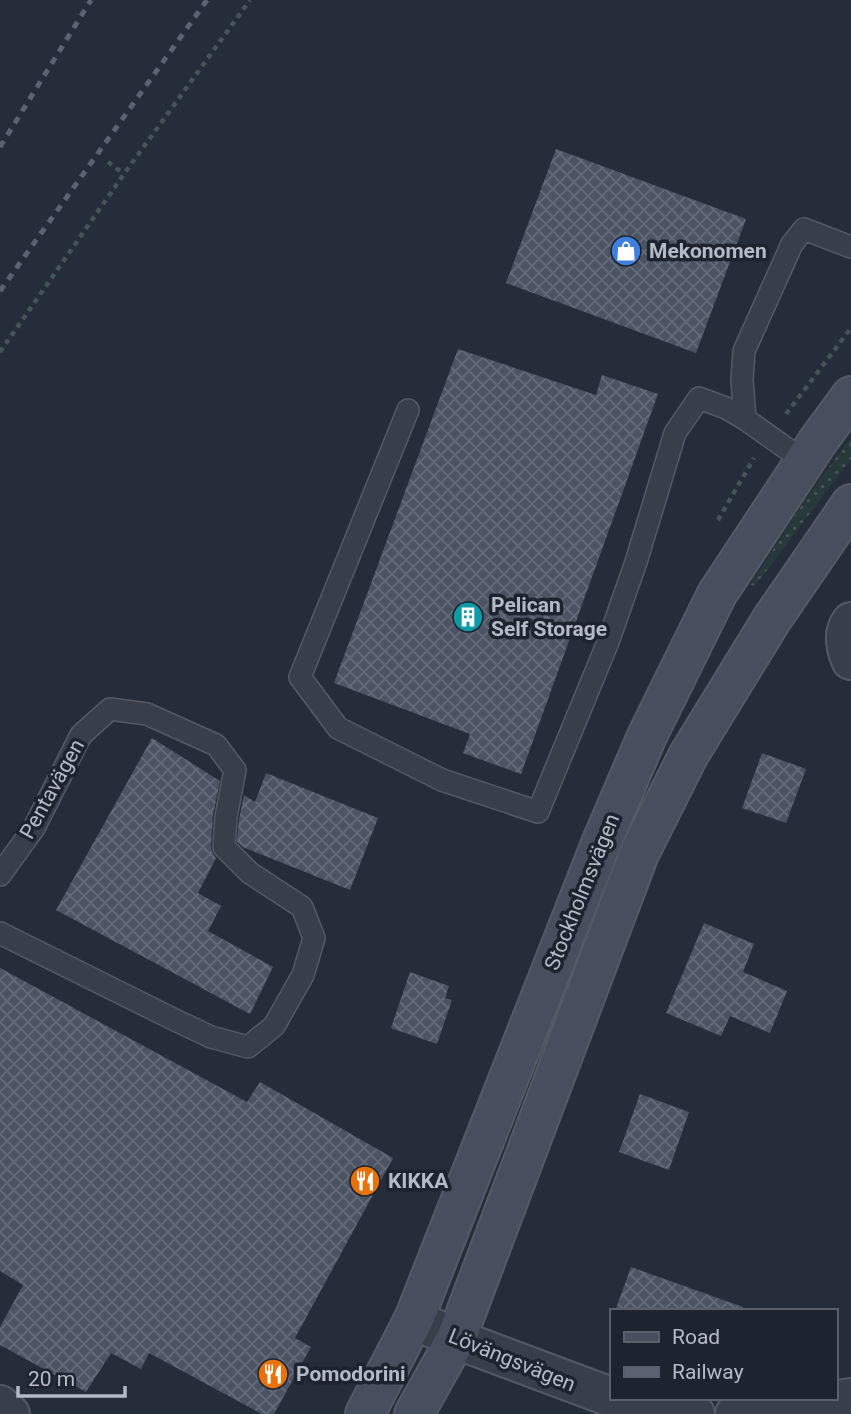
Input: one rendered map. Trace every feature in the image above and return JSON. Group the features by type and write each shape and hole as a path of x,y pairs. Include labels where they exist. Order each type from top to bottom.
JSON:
{"main road":[{"name":"Stockholmsvägen","path":"365,1414 414,1319 602,841 647,736 717,594 804,461 851,396"},
{"name":"Stockholmsvägen","path":"414,1414 456,1339 639,854 688,757 772,619 851,503"}],"street":[{"path":"851,622 847,627 846,643 851,660"},
{"name":"Lövängsvägen","path":"414,1319 456,1339 610,1397"},
{"name":"Lövängsvägen","path":"619,1400 649,1410 695,1414"},
{"path":"735,1414 836,1400"},
{"path":"0,1405 10,1414"}],"lane":[{"path":"745,419 742,380 744,351 793,244 804,229 851,247"},
{"path":"408,410 300,677 338,729 442,780 538,812 608,642 636,562 675,433 699,398 726,408 745,419 804,461"},
{"name":"Pentavägen","path":"0,875 34,828 81,735 110,709 147,714 216,745 235,770 226,817 224,847 250,873 302,907 314,938 303,975 274,1026 247,1046 211,1037 0,933"}],"path":[{"path":"0,352 250,0"},
{"path":"108,162 124,174"}],"shaded area":[{"path":"851,437 851,459 755,586 750,585 805,500"}],"building":[{"name":"Mekonomen","path":"556,149 746,219 696,353 506,283"},
{"name":"Pelican Self Storage","path":"458,349 596,395 602,375 658,394 521,774 463,753 470,734 334,683"},
{"path":"152,738 220,781 213,815 211,846 216,858 198,893 221,906 208,931 273,967 250,1014 56,910"},
{"path":"762,753 806,769 786,823 742,808"},
{"path":"266,773 378,818 350,890 243,847 237,842 244,795 255,802"},
{"path":"704,923 754,944 743,972 787,991 770,1033 730,1016 721,1036 666,1013"},
{"path":"0,968 247,1102 260,1082 393,1158 295,1338 311,1347 274,1414 262,1414 149,1353 141,1369 111,1353 86,1392 0,1345 0,1327 23,1285 0,1271"},
{"path":"410,972 449,986 445,998 452,1000 437,1044 391,1028"},
{"path":"640,1094 689,1112 669,1170 619,1152"},
{"path":"631,1267 743,1307 742,1309 616,1309"}],"railway":[{"path":"0,147 91,0"},
{"path":"0,291 207,0"}],"place":[{"name":"Mekonomen","path":"626,251"},
{"name":"Pelican Self Storage","path":"468,617"},
{"name":"KIKKA","path":"365,1181"},
{"name":"Pomodorini","path":"273,1374"}]}
